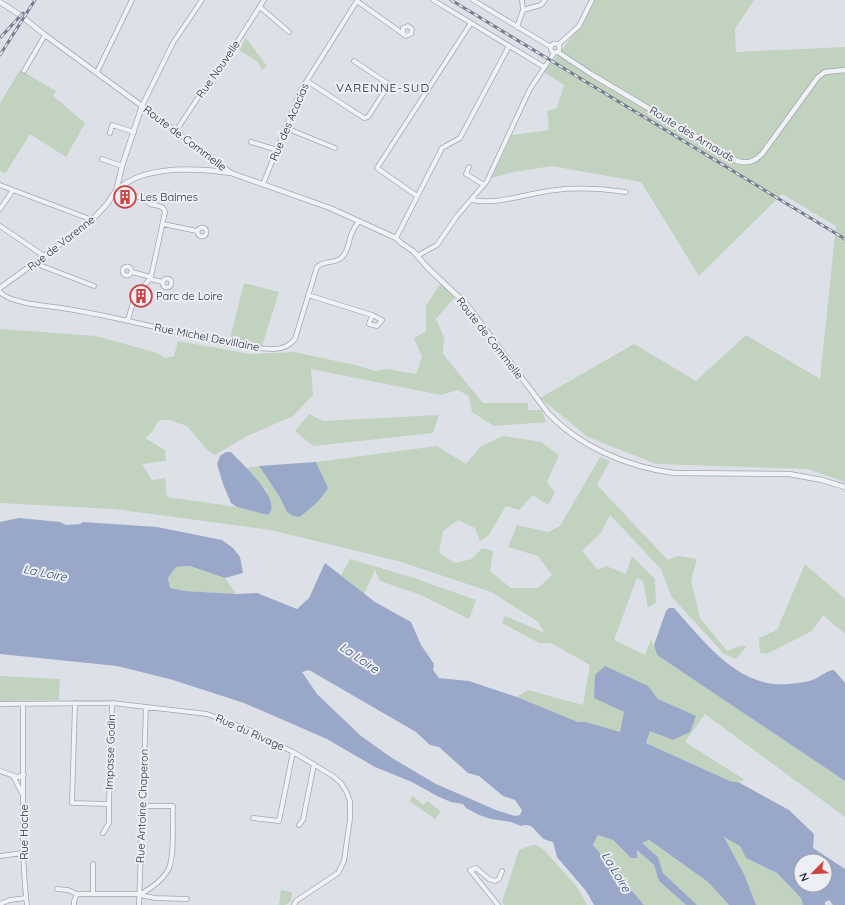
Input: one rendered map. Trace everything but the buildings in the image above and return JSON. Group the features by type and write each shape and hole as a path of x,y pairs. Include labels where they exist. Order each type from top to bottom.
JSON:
{"street":[{"path":"97,72 132,0"},
{"path":"128,320 134,298 150,278 165,212 163,208 150,204 144,198 116,192 122,166 142,106 173,43 202,0"},
{"name":"Rue Nouvelle","path":"176,131 213,76 220,69 264,0"},
{"path":"356,0 403,33"},
{"name":"Rue des Acacias","path":"263,184 301,90 356,0"},
{"path":"433,0 544,67"},
{"path":"473,0 551,47 551,51 556,53"},
{"path":"517,26 523,10 522,0"},
{"path":"523,10 541,5 545,0"},
{"path":"551,47 554,44 558,45 579,26 592,0"},
{"name":"Route de Commelle","path":"0,2 20,15 45,36 97,72 231,173 330,208 396,238 413,251 428,268 468,306 548,413 584,443 606,454 658,470 674,473 794,475 822,480 845,487"},
{"path":"260,7 289,32"},
{"path":"417,196 377,168 471,24"},
{"path":"24,71 45,36"},
{"path":"417,256 437,244 457,216 487,181 530,89 544,67 560,48 558,45"},
{"path":"396,238 442,148 460,138 509,46"},
{"name":"Route des Arnauds","path":"556,53 737,161 747,163 757,159 762,154 818,77 825,72 845,70"},
{"path":"307,81 364,118 368,117 388,86 387,83 354,61"},
{"path":"110,133 112,125 134,132"},
{"path":"286,128 335,148"},
{"path":"251,142 277,150"},
{"path":"102,159 122,166"},
{"path":"469,167 466,174 484,185"},
{"name":"Rue de Varenne","path":"0,288 90,222 116,192 137,178 156,172 197,170 231,173"},
{"path":"0,185 86,218 90,222"},
{"path":"471,200 494,202 556,190 598,188 626,192"},
{"path":"0,209 12,190"},
{"name":"Rue Michel Devillaine","path":"0,292 5,297 28,303 89,312 249,348 276,350 289,346 295,339 317,267 324,262 337,260 342,257 349,245 352,234 359,221"},
{"path":"163,224 197,231"},
{"path":"0,226 44,256"},
{"path":"37,262 42,266 94,286"},
{"path":"132,272 163,282"},
{"path":"308,295 372,315"},
{"name":"Impasse Godin","path":"75,703 72,803 108,804 112,703"},
{"name":"Rue du Rivage","path":"0,704 112,703 202,712 216,716 249,730 314,764 341,783 350,801 350,819 344,861 340,870 338,873 296,901 294,905"},
{"path":"23,704 23,795"},
{"name":"Rue Antoine Chaperon","path":"139,905 146,707"},
{"path":"253,818 279,821 293,752"},
{"path":"299,826 303,820 314,764"},
{"path":"0,771 17,777 24,775"},
{"name":"Rue Hoche","path":"13,776 23,795 27,905"},
{"path":"103,833 108,827 109,823 108,804"},
{"path":"139,895 147,891 168,870 171,860 173,806 142,806"},
{"path":"0,856 24,854"},
{"path":"92,894 93,864"},
{"path":"498,905 470,870 473,868 478,869 492,881 499,878 502,871"},
{"path":"57,889 68,890 77,894 139,895 155,898 187,899"},
{"path":"74,905 77,894"},
{"path":"0,904 10,900 26,898"}],"green space":[{"path":"594,0 754,0 735,29 736,52 845,47 845,482 808,469 656,464 588,437 540,398 634,344 696,381 746,335 820,379 836,226 782,194 699,276 641,182 552,166 514,172 492,178 512,135 549,130 547,111 557,108 564,85 544,72 582,24"},
{"path":"246,38 267,66 262,70 258,62 239,50"},
{"path":"20,70 56,91 53,96 85,123 66,157 30,134 5,174 0,171 0,103"},
{"path":"244,283 279,292 262,346 230,339"},
{"path":"440,284 456,296 436,319 444,337 443,354 483,403 528,403 528,410 542,410 546,422 494,426 472,412 469,396 458,390 441,395 311,369 313,395 293,416 247,436 215,455 207,450 187,426 170,420 158,421 152,432 145,438 165,450 166,461 142,464 152,480 165,478 167,497 237,507 268,515 267,491 245,468 259,466 279,496 287,512 328,488 316,462 437,446 466,464 480,447 503,436 541,442 559,455 547,482 555,493 548,505 533,495 519,510 506,506 488,536 480,541 475,528 458,520 443,531 439,553 455,563 472,559 482,548 493,551 490,571 511,588 538,588 552,575 538,556 508,547 517,525 548,532 560,526 600,457 610,461 597,485 668,560 678,556 697,559 691,581 700,618 727,651 740,646 747,646 736,659 724,654 671,596 661,569 610,515 601,533 582,551 598,570 606,566 626,574 632,556 655,579 656,602 648,608 643,581 637,578 614,640 645,655 651,639 657,655 845,781 845,817 705,714 685,742 745,780 732,782 646,743 650,730 673,740 695,716 658,699 648,686 625,712 620,733 586,722 578,722 517,697 528,690 583,705 590,665 551,643 539,643 502,623 505,616 545,633 537,621 491,592 398,561 271,530 114,509 0,503 0,329 96,336 157,353 165,358 174,356 178,341 250,354 294,352 376,371 387,369 416,374 422,357 414,338 426,331 426,306"},
{"path":"309,414 323,421 439,415 433,433 313,446 295,431"},
{"path":"350,559 414,578 476,600 469,619 421,595 380,581 375,570 364,594 341,575"},
{"path":"805,564 845,599 845,634 823,615 812,631 767,654 760,653 759,638 777,630"},
{"path":"190,566 225,578 236,594 185,591 170,588 168,578 176,567"},
{"path":"0,676 60,679 59,700 0,701"},
{"path":"413,796 423,805 427,801 441,811 435,819 409,801"},
{"path":"598,835 613,840 631,858 637,850 654,865 659,881 686,905 644,905 593,845"},
{"path":"724,837 740,846 746,858 777,873 793,889 793,893 797,893 802,898 803,905 756,905 744,874"},
{"path":"648,840 708,882 729,905 697,905 663,873 658,857 642,843"},
{"path":"536,845 543,849 578,888 587,905 505,905 502,902 519,850"},
{"path":"281,890 292,892 291,901 285,905 279,905"}],"water":[{"path":"226,452 231,452 259,482 266,492 270,501 271,509 268,515 237,507 231,503 217,464 220,456"},
{"path":"316,462 328,488 319,500 307,511 299,517 293,516 287,512 279,496 259,466"},
{"name":"La Loire","path":"19,518 60,522 66,525 80,524 83,522 157,527 222,540 233,548 240,557 243,573 225,578 190,566 176,567 168,578 170,588 185,591 236,594 257,593 297,609 309,598 325,563 375,602 411,622 421,645 434,664 433,670 439,678 469,681 517,697 578,722 586,722 620,732 624,712 594,698 595,675 605,666 648,686 658,699 696,716 690,732 673,740 650,731 646,743 732,782 738,782 789,810 814,834 813,848 821,853 793,853 793,890 777,873 746,858 740,846 724,837 744,874 756,905 729,905 708,882 649,840 642,843 658,857 663,873 697,905 686,905 659,881 654,865 637,850 637,858 631,858 613,840 598,835 593,845 644,905 594,905 586,891 557,857 553,842 543,838 529,825 521,826 511,822 491,819 479,815 466,808 463,804 451,802 412,782 375,767 327,739 244,703 173,680 117,666 0,654 0,522","holes":["309,670 416,732 430,745 439,747 468,773 479,776 503,796 515,800 522,810 520,815 515,816 496,810 436,784 392,758 361,736 317,694 302,672"]},
{"path":"669,608 674,608 710,648 724,660 738,671 754,679 771,684 789,684 812,680 834,670 845,683 845,781 657,655 654,645 666,611"},
{"path":"833,861 845,869 845,905 833,905 829,900 825,902 825,905 803,905 801,898 796,893 833,893"}],"railway":[{"path":"0,55 35,0"},
{"path":"451,0 845,239"},
{"path":"1,37 23,13"}],"place":[{"name":"Les Balmes","path":"125,197"},
{"name":"Parc de Loire","path":"141,296"}],"district":[{"name":"VARENNE-SUD","path":"383,88"}]}
